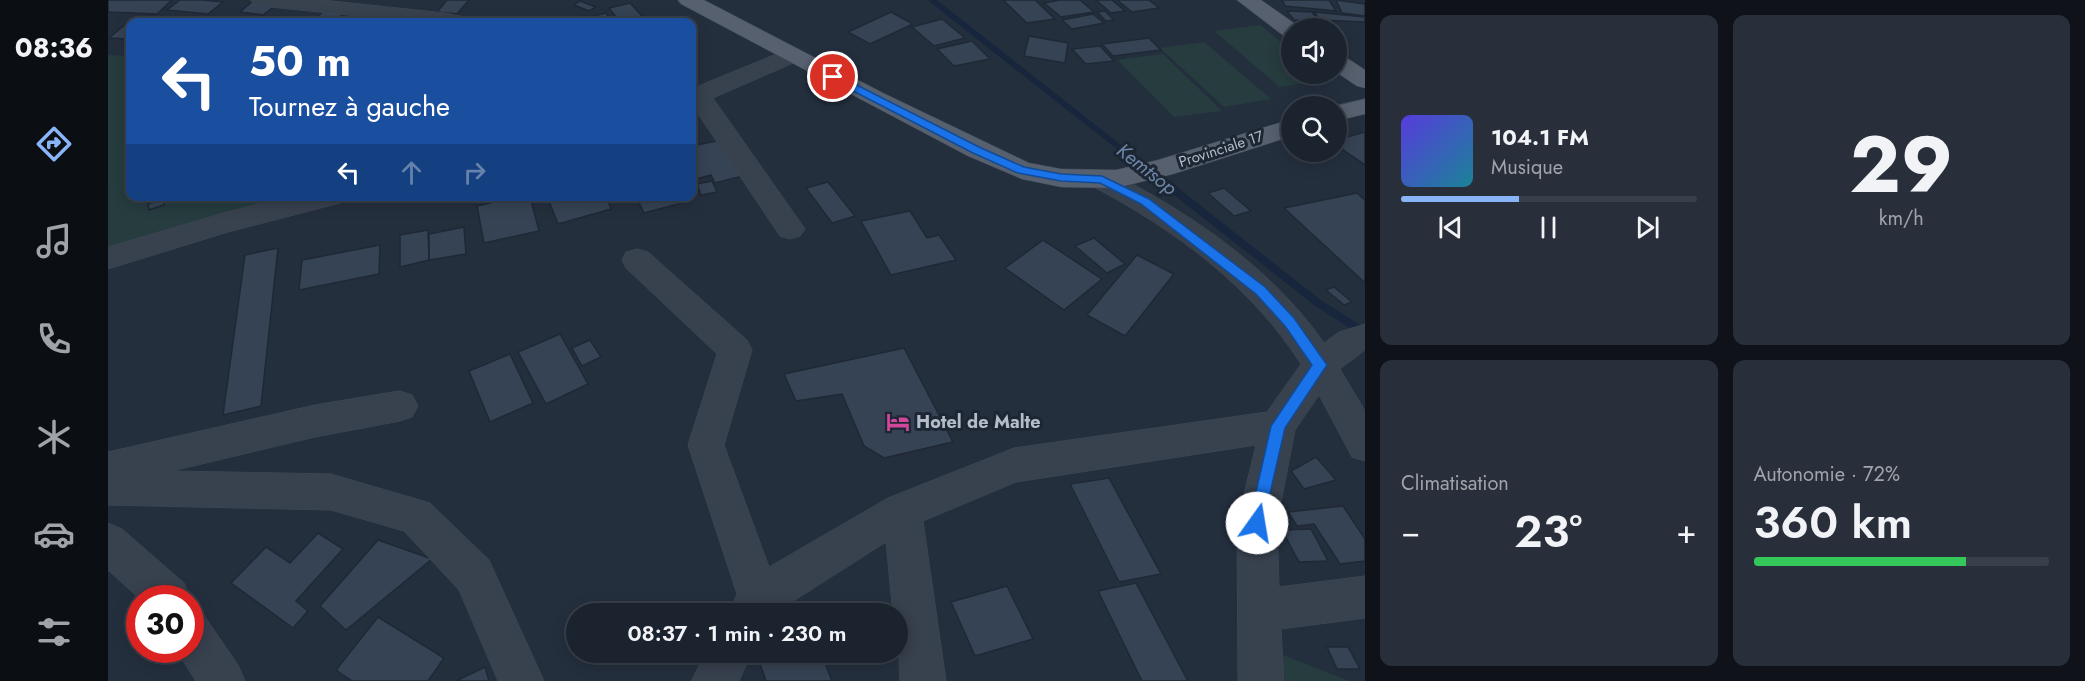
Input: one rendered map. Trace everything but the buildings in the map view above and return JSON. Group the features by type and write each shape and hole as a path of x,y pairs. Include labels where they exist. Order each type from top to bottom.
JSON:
{"main road":[{"name":"Provinciale 17","path":"688,0 966,145 1022,170 1061,178 1117,177 1163,168 1281,130"},
{"path":"1247,0 1281,23"},
{"path":"1347,69 1365,81"},
{"path":"1347,111 1365,106"}],"street":[{"path":"261,0 435,18"},
{"path":"696,97 792,55"},
{"path":"696,98 790,229"},
{"path":"1117,177 1261,291 1289,322 1320,365 1365,445"},
{"path":"108,258 224,222 310,201"},
{"path":"637,260 735,350 706,445 753,603"},
{"path":"1261,681 1257,523 1278,426 1320,365 1358,339"},
{"path":"108,469 315,421 400,406"},
{"path":"757,603 902,511 1014,465 1278,426"},
{"path":"108,487 331,492 416,516 474,575 521,681"},
{"path":"902,511 923,681"},
{"path":"108,543 155,585"},
{"path":"1259,611 1365,597"},
{"path":"204,653 222,681"},
{"path":"715,681 724,663"}],"green space":[{"path":"1260,25 1281,42 1281,84 1299,84 1280,87 1214,31"},
{"path":"1204,42 1271,99 1224,107 1160,48"},
{"path":"1163,54 1222,111 1174,117 1118,60"},
{"path":"108,55 126,56 126,201 280,201 108,252"},
{"path":"1283,655 1349,681 1285,681"}],"waterway":[{"name":"Kemtsop","path":"932,0 1152,173"},
{"name":"Kemtsop","path":"1150,171 1318,303 1365,333"}],"place":[{"name":"Hotel de Malte","path":"898,422"}],"route":[{"path":"833,77 977,150 1022,170 1061,178 1102,180 1145,201 1231,265 1261,291 1289,322 1320,365 1278,426 1257,523"}]}
